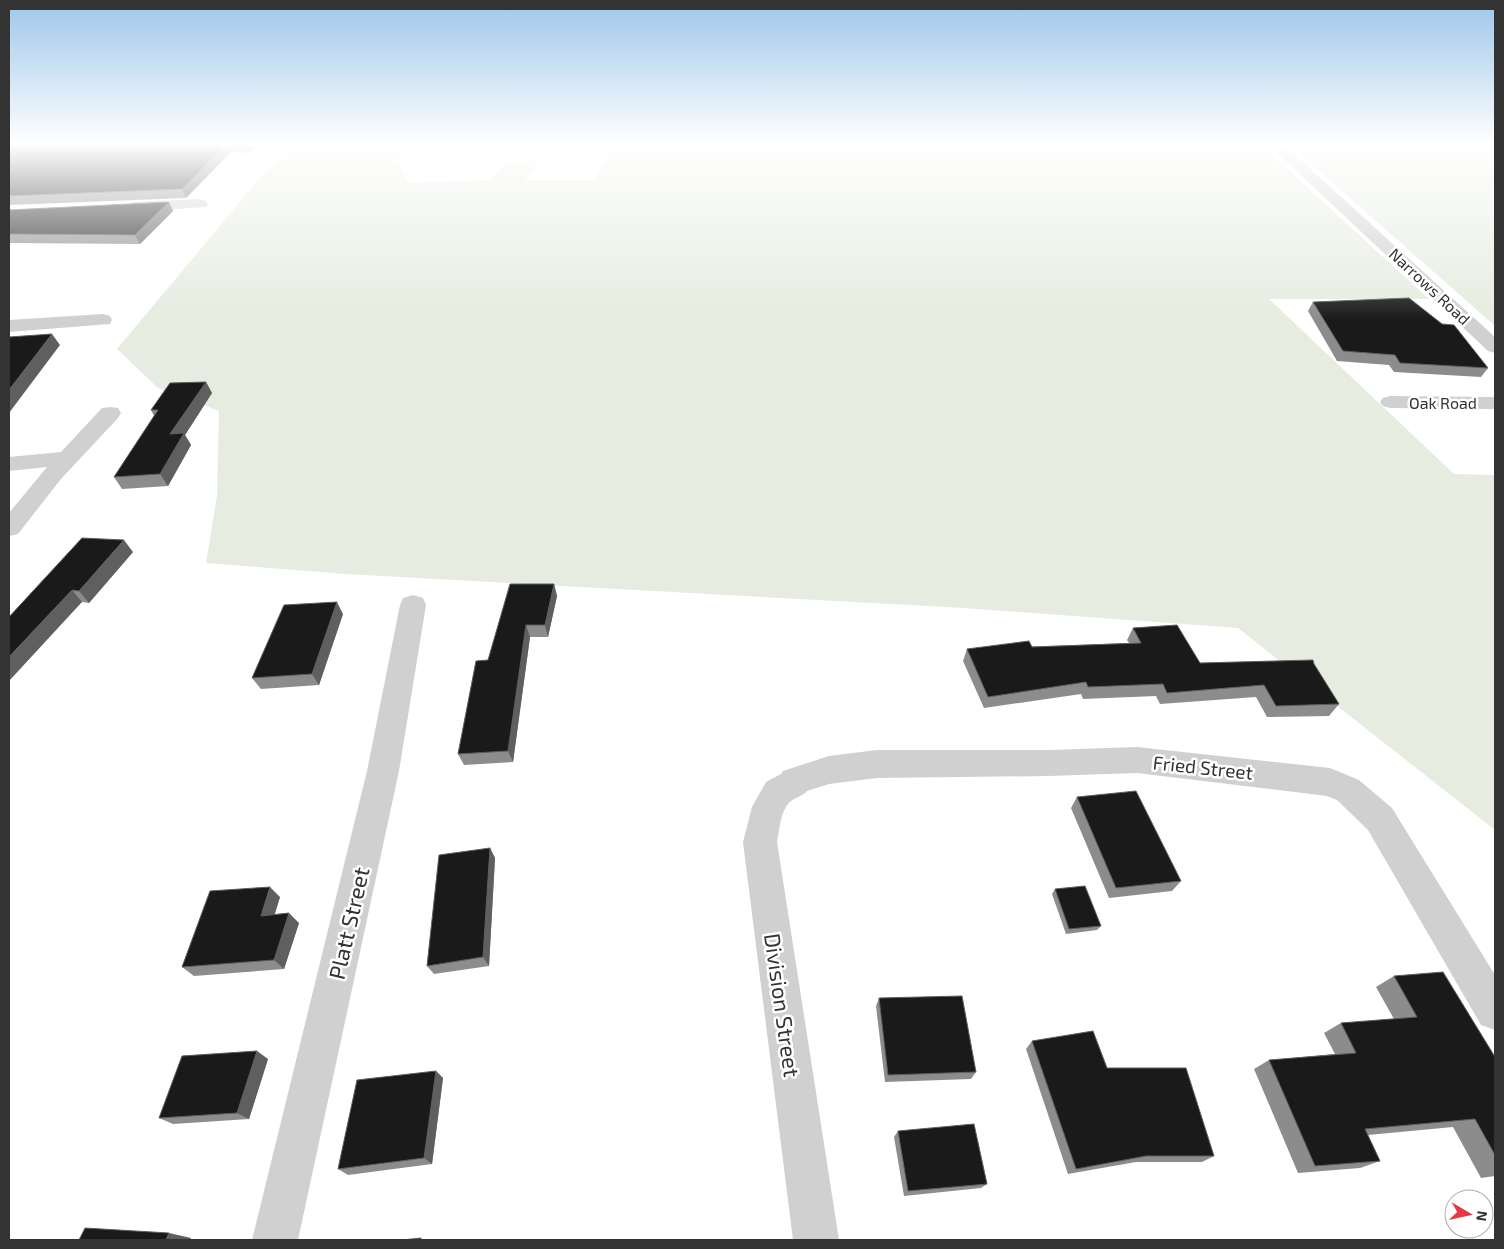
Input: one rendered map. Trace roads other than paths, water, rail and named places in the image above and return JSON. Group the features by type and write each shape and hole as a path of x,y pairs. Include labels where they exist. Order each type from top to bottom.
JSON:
{"street":[{"name":"Narrows Road","path":"1339,203 1495,347"},
{"path":"113,208 200,204"},
{"path":"9,326 103,320"},
{"name":"Oak Road","path":"1390,402 1495,403"},
{"path":"9,528 68,458 110,413"},
{"path":"9,464 68,458"},
{"name":"Platt Street","path":"275,1240 383,771 413,605"},
{"name":"Fried Street","path":"794,784 794,781 829,770 877,764 1048,763 1137,760 1330,782 1348,790 1380,819 1495,1010"},
{"name":"Division Street","path":"794,784 785,786 772,796 760,842 816,1240"}]}
